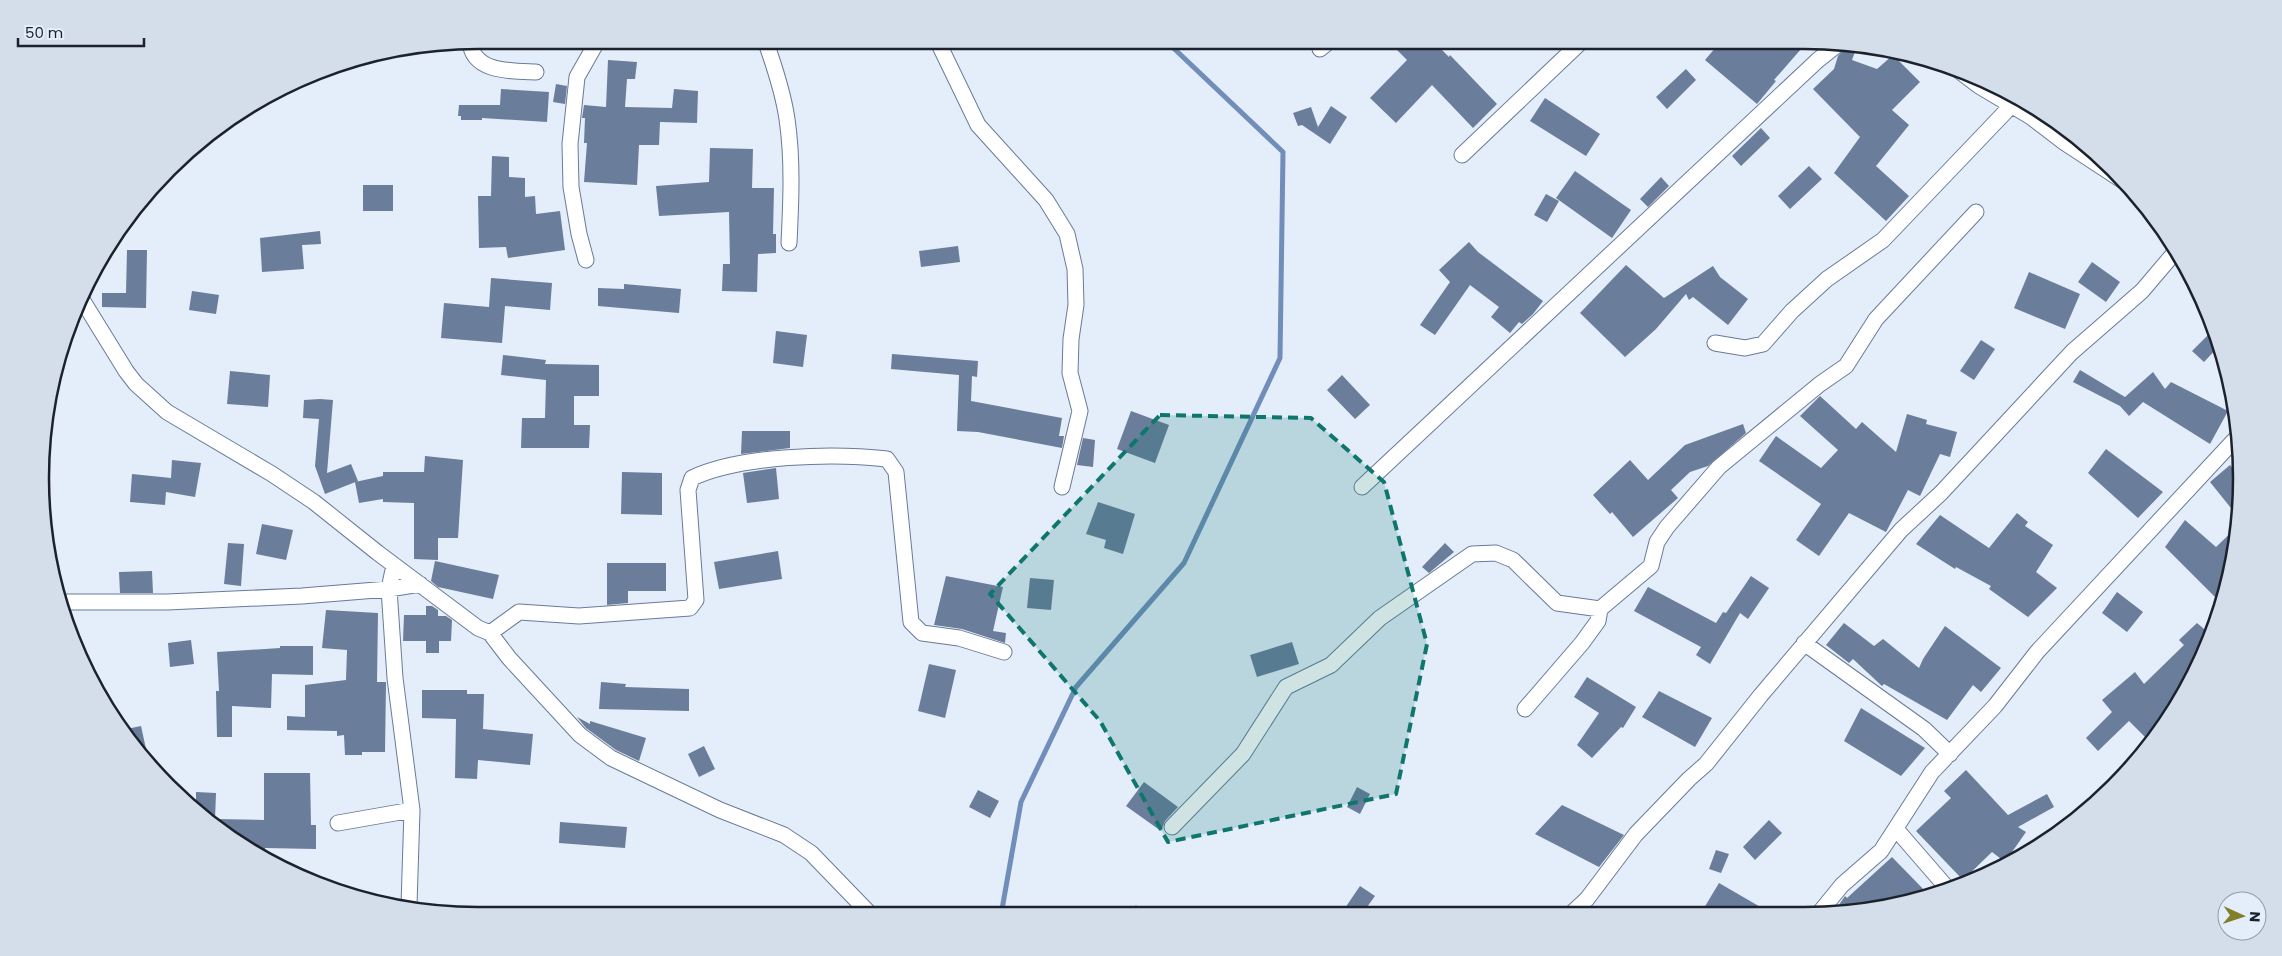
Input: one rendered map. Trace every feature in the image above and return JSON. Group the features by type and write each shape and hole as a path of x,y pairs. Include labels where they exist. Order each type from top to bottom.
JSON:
{"street":[{"path":"471,49 476,60 485,65 509,71 536,72"},
{"path":"586,260 579,234 571,187 570,144 577,77 593,49"},
{"path":"768,49 789,132 791,168 789,243"},
{"path":"941,49 978,125 1046,200 1067,234 1075,269 1076,296 1070,373 1080,412 1062,487"},
{"path":"1462,155 1574,49"},
{"path":"1362,487 1831,50"},
{"path":"1979,86 2011,106 2025,110"},
{"path":"1714,343 1745,348 1763,344 1792,311 1827,279 1883,240 2011,106"},
{"path":"2045,123 2065,143 2097,164"},
{"path":"1525,709 1582,643 1598,621 1600,609 1651,566 1657,542 1667,527 1719,467 1820,384 1846,366 1876,319 1976,212"},
{"path":"1578,907 1587,899 1636,834 1706,764 1804,643 1901,530 1941,493 2072,352 2142,291 2172,256"},
{"path":"85,305 126,371 136,384 166,412 272,474 314,502 478,628 490,633 557,712 580,735 611,758 713,807 784,835 814,855 863,907"},
{"path":"1825,906 1842,886 1881,851 1932,772 1995,706 2037,652 2066,619 2232,444"},
{"path":"490,633 519,612 579,616 690,608 696,600 688,490 692,478 703,473 744,464 803,457 870,457 887,459 896,472 911,622 922,632 959,638 1004,652"},
{"path":"1172,827 1243,754 1286,687 1330,664 1380,618 1472,554 1496,553 1513,560 1557,603 1600,609"},
{"path":"394,564 389,589 397,704 412,810 409,902"},
{"path":"67,602 167,602 302,596 389,589 420,584"},
{"path":"1804,643 1924,729 1950,754"},
{"path":"338,823 412,810"},
{"path":"1896,829 1943,884"}],"highlighted area":[{"path":"1160,415 1311,418 1384,482 1427,644 1396,794 1168,842 1100,721 990,594"}],"building":[{"path":"1396,49 1441,49 1449,57 1450,55 1497,104 1473,128 1432,85 1396,123 1370,98 1407,60"},
{"path":"1714,49 1801,49 1774,80 1776,81 1757,104 1705,60"},
{"path":"1843,51 1855,52 1852,60 1877,69 1890,57 1897,59 1920,82 1892,110 1909,125 1876,166 1909,196 1886,221 1834,173 1860,137 1813,89 1834,69 1838,56"},
{"path":"608,60 637,62 635,79 627,79 625,107 672,108 674,89 698,91 697,123 660,122 659,145 639,145 637,185 584,182 587,143 584,143 585,118 582,118 584,105 606,107"},
{"path":"1686,69 1696,80 1667,109 1656,97"},
{"path":"556,84 567,86 565,104 553,102"},
{"path":"501,89 549,92 547,122 482,118 482,120 461,120 461,116 458,116 459,105 500,105"},
{"path":"1545,98 1600,134 1586,156 1530,121"},
{"path":"1331,106 1347,117 1330,144 1302,125 1298,126 1293,113 1311,107 1318,127"},
{"path":"1761,128 1770,138 1741,166 1732,156"},
{"path":"710,148 753,149 752,188 774,188 773,234 776,234 776,253 758,254 757,292 722,291 723,264 730,264 729,212 659,216 656,186 709,182"},
{"path":"492,156 509,157 509,177 525,178 525,197 535,196 536,214 560,211 565,250 508,258 506,247 479,248 478,196 491,196"},
{"path":"1809,166 1822,179 1790,209 1778,196"},
{"path":"1575,171 1631,210 1612,238 1556,198"},
{"path":"1661,177 1669,186 1648,207 1640,199"},
{"path":"363,185 393,185 393,211 363,211"},
{"path":"1546,194 1559,201 1547,222 1534,215"},
{"path":"320,231 321,244 302,245 304,269 262,272 260,238"},
{"path":"1469,242 1478,252 1543,301 1533,314 1522,324 1519,322 1510,333 1491,317 1499,307 1470,285 1435,335 1420,325 1450,282 1439,270"},
{"path":"958,246 960,262 921,267 919,251"},
{"path":"127,250 147,250 146,308 102,307 102,293 126,293"},
{"path":"2092,262 2120,282 2106,302 2078,282"},
{"path":"1626,265 1664,298 1713,266 1720,277 1748,299 1728,325 1693,297 1689,300 1686,294 1656,329 1625,357 1580,313"},
{"path":"2029,272 2080,294 2065,329 2014,308"},
{"path":"491,278 552,283 550,310 505,306 502,343 441,338 444,303 489,307"},
{"path":"624,284 681,289 679,313 598,306 598,288 624,289"},
{"path":"192,291 219,295 216,314 189,310"},
{"path":"776,331 807,335 803,367 773,363"},
{"path":"2208,335 2214,352 2204,362 2192,351"},
{"path":"1981,340 1995,349 1974,380 1960,371"},
{"path":"892,354 978,361 977,377 972,376 971,401 1062,418 1059,436 1064,436 1062,448 978,432 957,431 959,375 891,369"},
{"path":"503,355 546,360 545,364 599,365 599,396 574,396 574,425 590,425 589,448 521,448 522,418 545,418 546,380 501,375"},
{"path":"2080,370 2125,397 2153,372 2165,389 2171,382 2228,411 2210,444 2143,402 2129,416 2120,406 2073,382"},
{"path":"230,371 270,375 268,407 227,404"},
{"path":"1342,375 1370,405 1355,419 1327,390"},
{"path":"1820,396 1856,429 1862,422 1896,452 1907,414 1927,420 1926,424 1957,432 1950,457 1940,454 1920,496 1908,490 1886,532 1849,513 1819,556 1796,540 1821,504 1759,461 1776,436 1821,468 1838,450 1800,416"},
{"path":"304,400 333,400 327,473 351,464 358,481 325,494 315,466 319,419 303,418"},
{"path":"1131,411 1169,425 1155,463 1117,449"},
{"path":"1743,424 1746,433 1708,466 1690,472 1671,490 1678,498 1633,537 1612,512 1610,514 1593,495 1630,460 1648,480 1685,445"},
{"path":"742,431 790,431 790,448 741,454"},
{"path":"1083,438 1095,440 1093,467 1077,465"},
{"path":"2106,449 2163,492 2138,518 2088,473"},
{"path":"425,456 463,460 458,538 438,538 438,560 414,559 414,503 383,502 383,499 359,503 355,482 383,476 383,472 424,472"},
{"path":"172,460 201,463 195,497 166,492 165,505 130,502 132,474 171,478"},
{"path":"2230,465 2233,468 2232,509 2210,482"},
{"path":"776,468 779,499 747,503 743,473"},
{"path":"622,472 662,473 662,515 621,514"},
{"path":"1098,502 1135,514 1123,554 1104,548 1106,540 1086,534"},
{"path":"2017,513 2028,522 2025,526 2053,545 2036,572 2057,588 2028,617 1989,589 1991,586 1956,567 1955,569 1916,544 1940,515 1989,548"},
{"path":"2185,520 2216,547 2230,534 2216,598 2165,547"},
{"path":"262,524 293,530 286,560 256,554"},
{"path":"228,543 244,544 241,586 224,584"},
{"path":"1445,543 1454,552 1429,573 1422,567"},
{"path":"778,551 782,579 719,589 714,562"},
{"path":"435,561 499,575 493,599 438,587 431,581"},
{"path":"607,563 666,563 666,591 628,591 628,603 607,605"},
{"path":"152,571 153,593 120,593 119,572"},
{"path":"946,576 1003,587 993,631 1006,633 1005,643 962,629 934,625"},
{"path":"1751,576 1769,588 1748,619 1740,613 1710,664 1696,655 1701,647 1634,611 1648,587 1716,623 1723,612 1726,613"},
{"path":"1030,578 1054,580 1051,610 1027,608"},
{"path":"2117,592 2143,612 2127,632 2102,613"},
{"path":"426,606 432,606 438,610 438,616 446,616 452,620 451,641 439,641 439,653 426,653 426,641 403,641 404,615 426,615"},
{"path":"326,610 378,613 377,682 386,682 385,752 362,752 362,755 345,755 344,735 337,736 337,731 287,730 287,716 305,717 305,685 346,680 347,650 322,648"},
{"path":"1844,623 1874,646 1883,639 1919,668 1945,626 2001,668 1981,692 1973,685 1947,720 1884,684 1882,686 1853,659 1849,663 1826,645"},
{"path":"2197,623 2205,630 2176,693 2146,738 2129,721 2098,751 2086,738 2112,712 2102,700 2135,672 2144,684 2184,645 2179,640"},
{"path":"191,640 194,664 170,667 168,643"},
{"path":"1292,642 1299,664 1257,677 1250,655"},
{"path":"280,646 313,646 313,675 272,674 271,708 232,706 232,737 217,737 216,691 219,691 217,652 280,648"},
{"path":"929,664 956,670 945,718 918,711"},
{"path":"1587,677 1636,707 1623,728 1621,727 1592,758 1577,745 1599,713 1574,697"},
{"path":"601,682 626,684 625,687 689,689 689,711 599,709"},
{"path":"422,690 467,690 467,694 484,694 483,729 533,734 530,765 478,760 477,779 455,778 456,719 422,718"},
{"path":"1659,691 1712,718 1695,747 1642,717"},
{"path":"1861,708 1925,748 1901,776 1844,741"},
{"path":"577,717 590,724 590,721 646,738 639,761 616,750 586,728"},
{"path":"141,726 146,750 137,739 130,728"},
{"path":"704,746 715,769 699,777 688,754"},
{"path":"1966,770 2008,815 2047,794 2054,807 2018,827 2026,832 2010,855 2001,859 1992,852 1968,875 1961,878 1916,831 1951,798 1944,791"},
{"path":"264,773 310,773 311,825 316,825 316,849 265,848 265,851 217,819 264,820"},
{"path":"1144,782 1178,807 1165,821 1161,831 1126,806"},
{"path":"1357,787 1370,794 1360,814 1347,807"},
{"path":"978,790 999,801 990,818 969,807"},
{"path":"196,792 216,793 215,817 196,802"},
{"path":"1562,805 1624,835 1599,867 1535,834"},
{"path":"1769,820 1782,833 1755,860 1743,847"},
{"path":"560,822 627,827 625,848 559,843"},
{"path":"1716,850 1729,854 1721,873 1709,869"},
{"path":"1892,857 1924,890 1888,899 1838,906 1845,896 1847,898"},
{"path":"1719,883 1760,907 1705,907"},
{"path":"1360,886 1375,896 1367,907 1346,907"}],"waterway":[{"path":"1002,907 1021,802 1076,687 1184,563 1280,358 1283,152 1174,49"}]}
